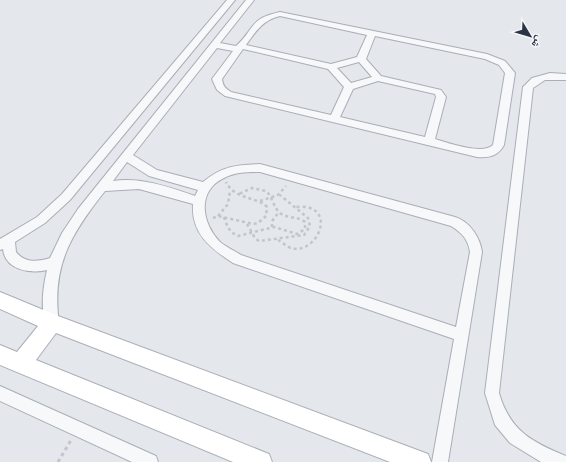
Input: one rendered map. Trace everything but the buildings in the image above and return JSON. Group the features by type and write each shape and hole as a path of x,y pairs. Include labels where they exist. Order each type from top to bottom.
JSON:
{"street":[{"path":"54,262 36,267 20,264 10,254 5,243 41,220 66,197 231,0"},
{"path":"21,363 52,323 49,292 54,262 67,234 102,187 250,0"},
{"path":"280,14 372,33 487,57 502,63 510,73 497,150 492,153 477,153 429,142 228,94 221,90 218,85 218,79 260,20 280,14"},
{"path":"361,59 372,33"},
{"path":"217,42 331,67 361,59"},
{"path":"361,59 378,78"},
{"path":"331,67 349,87"},
{"path":"560,462 534,452 509,432 497,412 492,392 528,87 537,79 544,77 566,77"},
{"path":"334,119 349,87 378,78 434,90 440,94 441,97 429,142"},
{"path":"127,156 134,163 152,173 205,187"},
{"path":"440,462 462,335 476,252 475,243 471,235 464,228 445,219 260,168 248,166 223,172 205,187 198,201 197,212 200,224 205,234 223,253 462,335"},
{"path":"102,187 116,184 142,185 198,201"},
{"path":"0,300 52,323 420,462"},
{"path":"0,355 261,462"},
{"path":"0,393 150,462"}],"path":[{"path":"200,224 218,216 228,204 230,190 223,172"},
{"path":"260,201 280,195 289,176"},
{"path":"224,217 227,228 232,234 240,236 253,234 258,230 272,227 282,227 297,234 306,229 305,222 301,219 289,218 279,212 272,198 265,190 255,188 245,190 239,194"},
{"path":"218,216 247,224 258,223 266,216 267,207 260,201 230,190"},
{"path":"247,224 259,241 277,240 304,235 310,226 308,218 280,195"},
{"path":"277,240 288,247 302,248 315,241 320,236 322,222 316,210 302,206 295,207"},
{"path":"272,227 272,221 279,212"},
{"path":"58,462 78,429"}]}
